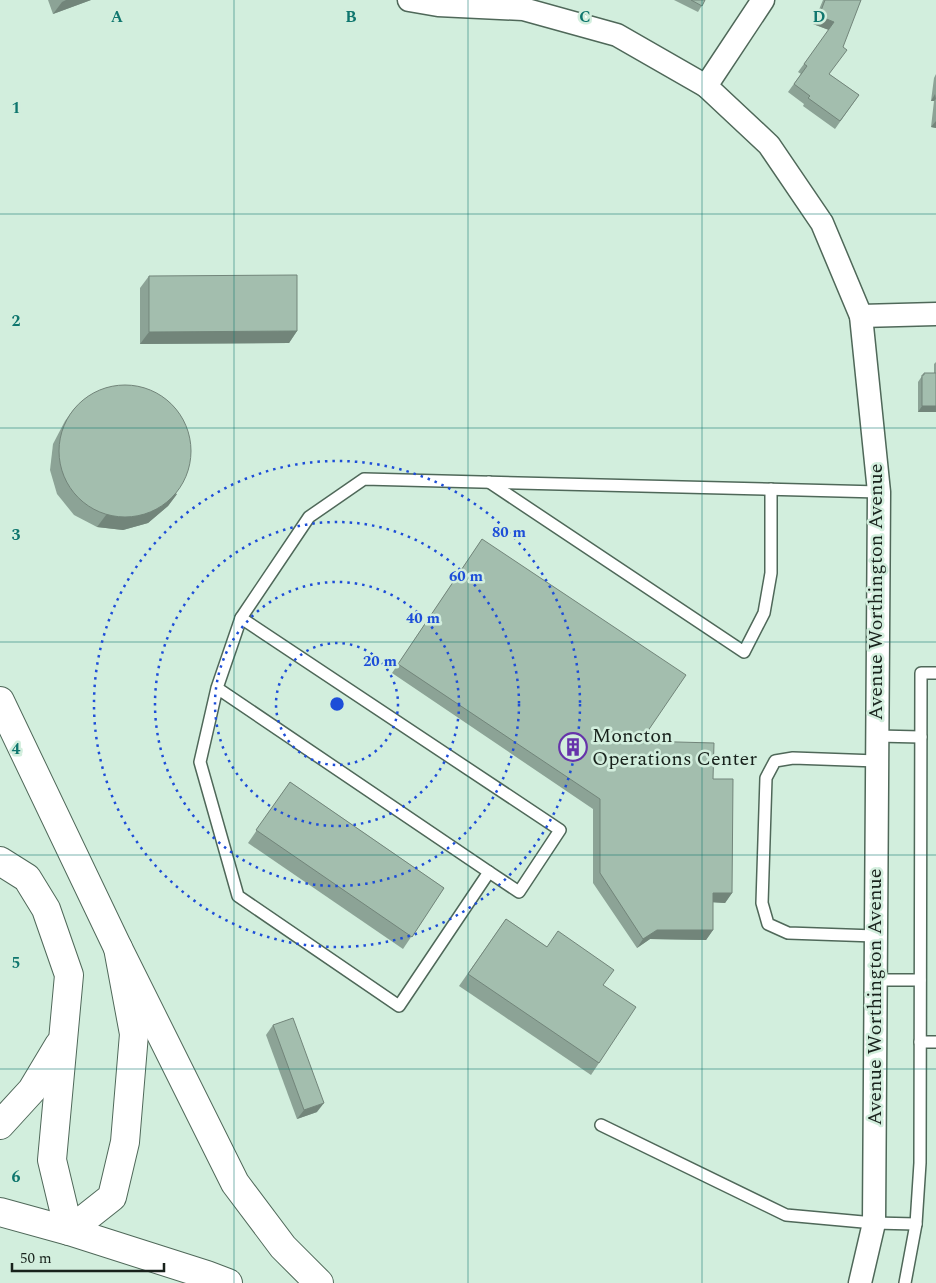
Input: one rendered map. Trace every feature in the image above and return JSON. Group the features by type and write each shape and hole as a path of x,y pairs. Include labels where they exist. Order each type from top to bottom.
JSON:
{"main road":[{"path":"0,701 118,948 235,1183 283,1246 319,1283"},
{"path":"0,861 27,878 46,909 69,975 52,1160 69,1231"},
{"path":"69,1231 112,1197 125,1142 134,1034 118,948"},
{"path":"0,1125 32,1090 64,1037"},
{"path":"0,1212 69,1231 207,1274 228,1283"}],"street":[{"name":"Avenue Worthington Avenue","path":"409,0 438,5 523,5 617,35 706,86 769,145 822,223 860,316 878,492 874,1223 860,1283"},
{"path":"706,86 763,0"},
{"path":"860,316 936,314"}],"lane":[{"path":"489,872 399,1006 238,896 200,762 217,688 241,618 309,517 364,479 878,492"},
{"path":"488,481 744,652 764,613 771,573 771,489"},
{"path":"217,688 519,892 560,830 241,618"},
{"path":"905,1283 916,1224 920,1163 921,673 936,673"},
{"path":"877,736 920,737"},
{"path":"876,936 788,934 768,924 762,903 766,778 775,761 793,758 877,761"},
{"path":"875,980 920,980"},
{"path":"920,1042 936,1042"},
{"path":"601,1125 786,1215 874,1223 916,1224"}],"building":[{"path":"691,0 705,0 702,6"},
{"path":"825,0 861,0 843,47 847,50 829,74 859,95 840,121 808,98 810,96 794,84 807,66 804,64 834,22 819,16"},
{"path":"297,275 297,331 149,332 149,276"},
{"path":"924,373 936,373 936,406 922,406 922,375"},
{"path":"125,385 150,390 161,396 171,405 180,415 186,426 191,451 186,476 180,487 171,497 161,506 150,512 125,517 100,512 89,506 79,497 70,487 64,476 59,451 64,426 70,415 79,405 89,396 100,390"},
{"name":"Moncton Operations Center","path":"482,539 686,675 641,741 714,743 713,779 733,779 732,893 713,893 713,930 657,930 643,939 600,873 600,799 398,664"},
{"path":"290,782 444,888 412,937 256,830"},
{"path":"506,919 547,947 558,931 614,970 603,985 636,1007 599,1063 468,974"},
{"path":"293,1018 324,1103 304,1110 273,1025"}],"place":[{"name":"Moncton Operations Center","path":"573,747"}]}
